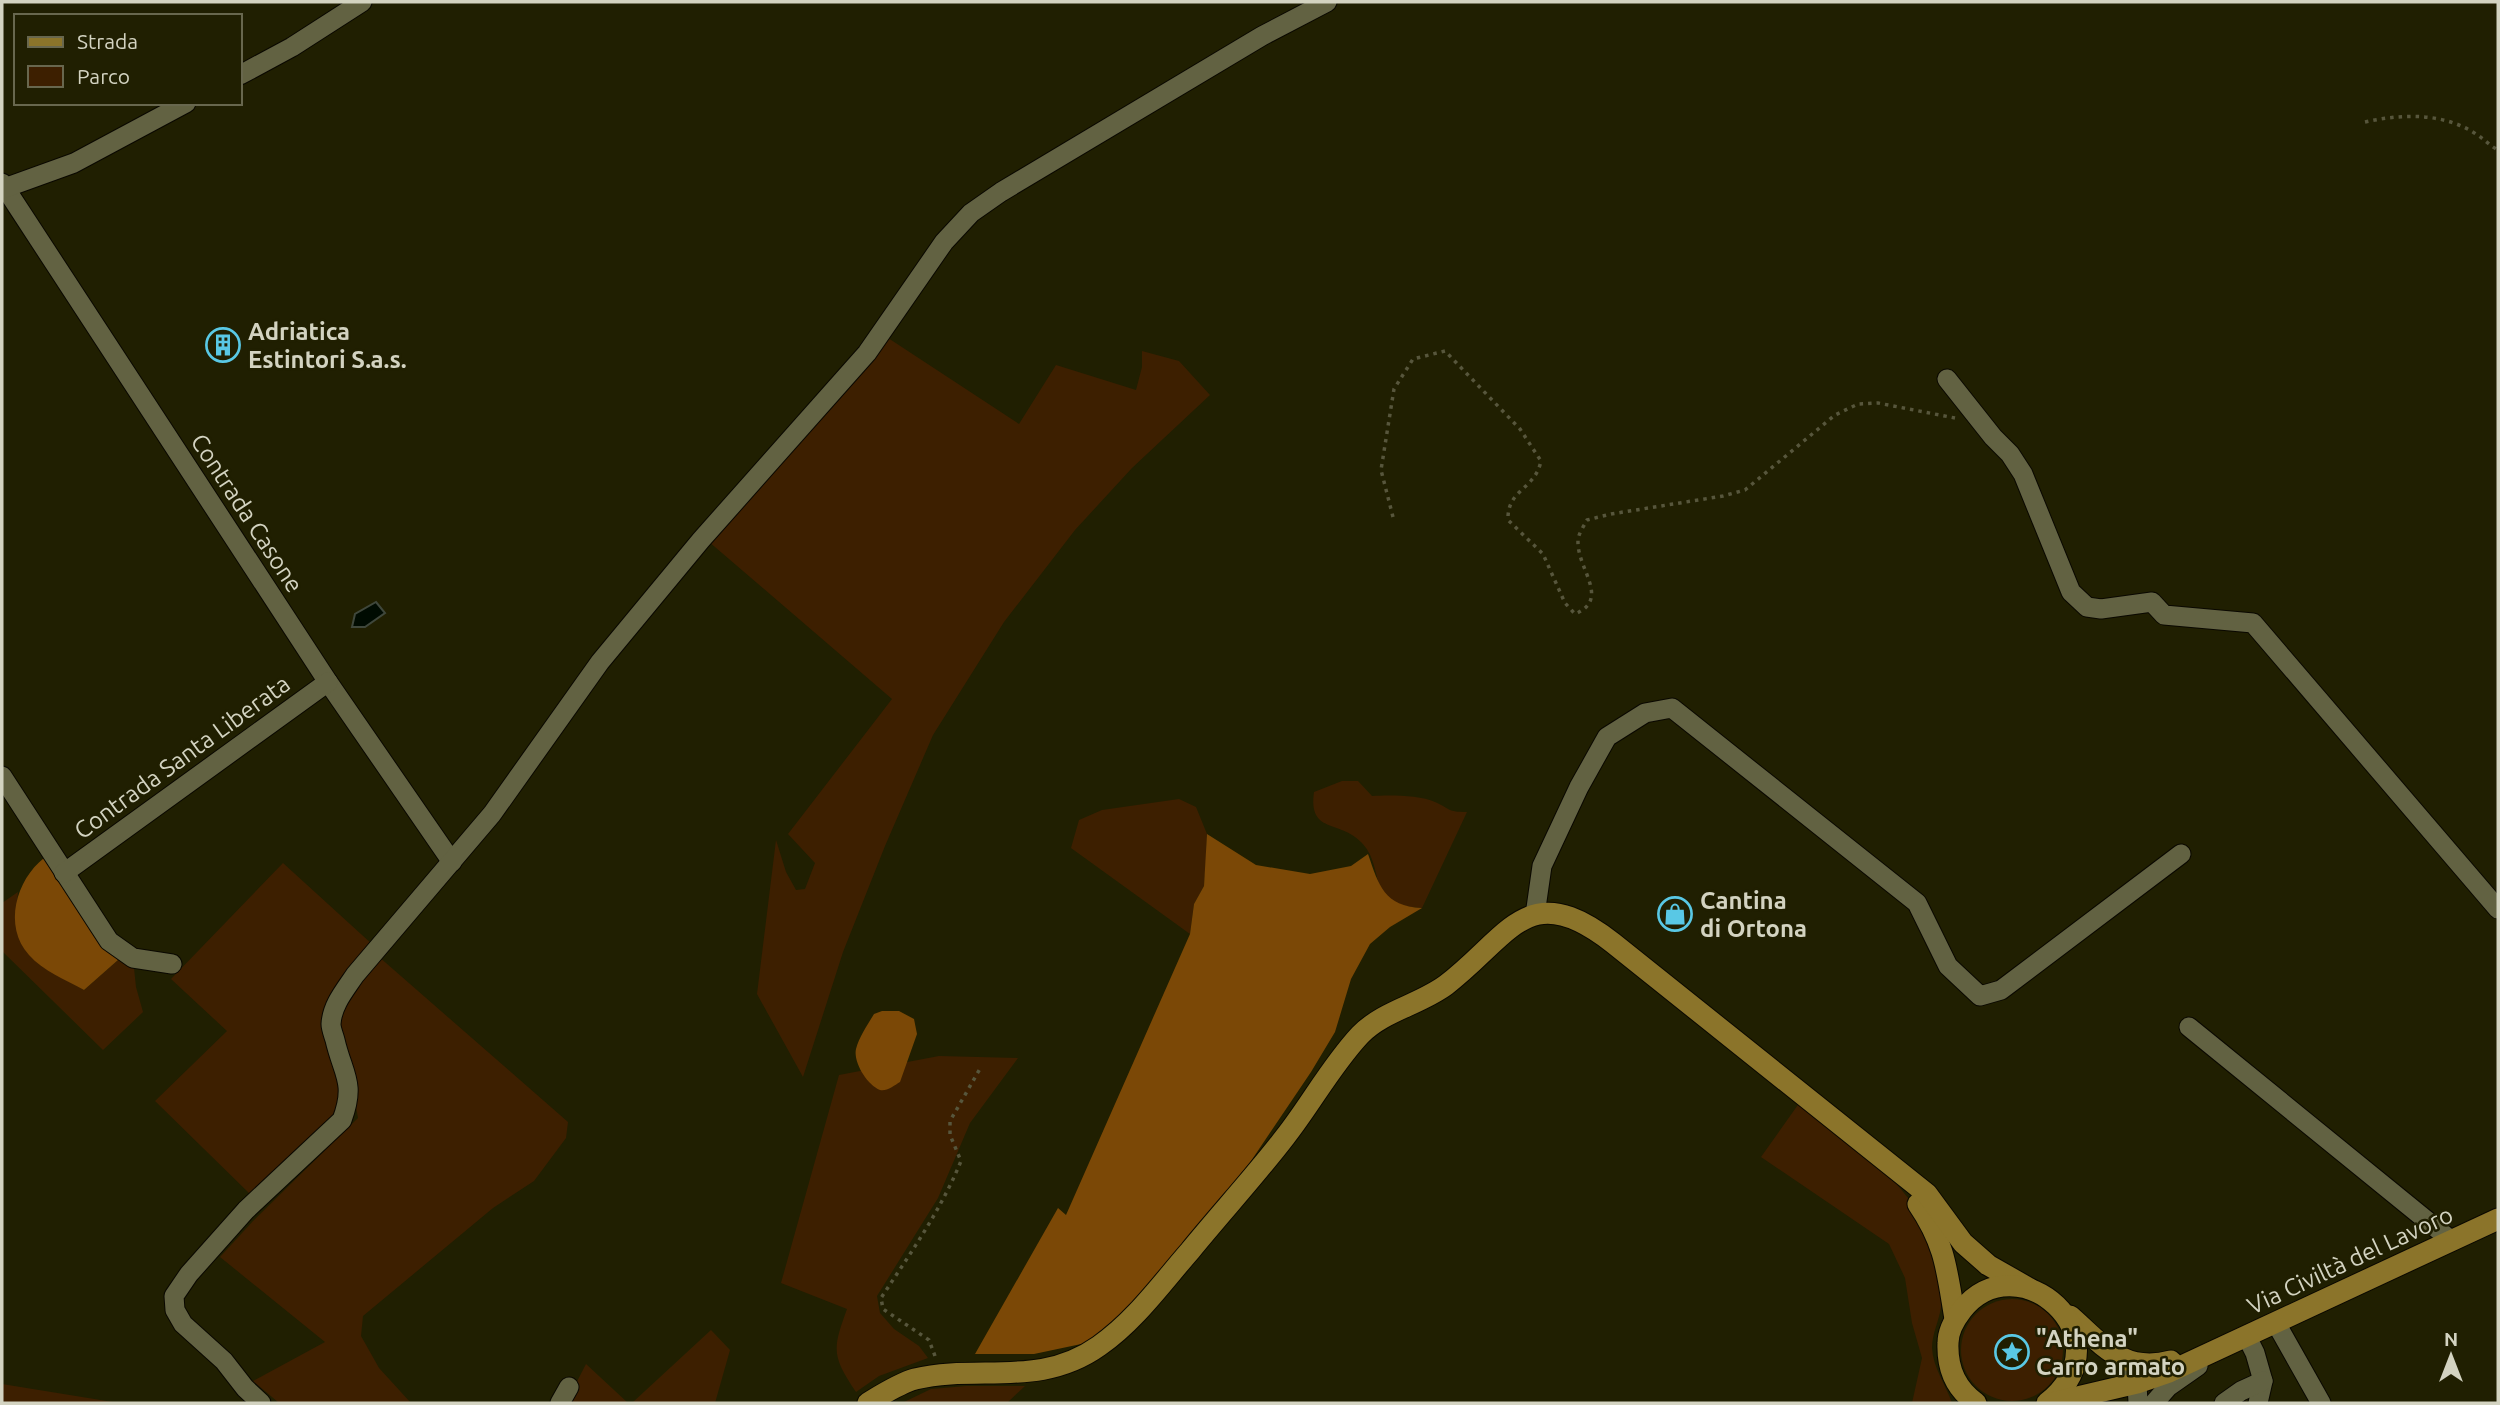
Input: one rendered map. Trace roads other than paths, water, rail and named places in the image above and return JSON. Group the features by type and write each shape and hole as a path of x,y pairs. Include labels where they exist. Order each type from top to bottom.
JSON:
{"main road":[{"path":"868,1403 912,1380 942,1374 1035,1372 1060,1366 1086,1355 1110,1339 1145,1303 1285,1137 1346,1053 1377,1020 1443,987 1518,921 1553,913 1567,915 1592,926 1927,1194 1963,1243 1989,1265 2045,1295 2112,1354 2141,1364 2156,1365 2224,1348"},
{"path":"1893,1168 1937,1234 1948,1271 1955,1319"},
{"name":"Via Civiltà del Lavoro","path":"2224,1348 2498,1219"},
{"path":"1960,1403 1948,1362 1948,1339 1955,1319 1968,1302 1987,1290 2009,1286 2030,1289"},
{"path":"2056,1402 2066,1386 2075,1359 2073,1330 2058,1305"},
{"path":"2056,1402 2138,1393 2169,1372 2224,1348"},
{"path":"1955,1382 1967,1397 1976,1403"}],"street":[{"path":"242,74 292,47 362,2"},
{"path":"261,1403 224,1361 183,1324 175,1310 174,1296 188,1274 246,1210 342,1120 349,1102 349,1081 331,1024 337,1001 355,975 492,814 600,662 701,540 867,353 944,242 971,213 1001,192 1262,36 1326,2"},
{"path":"3,187 74,163 182,105"},
{"name":"Contrada Casone","path":"3,187 328,682 452,862"},
{"path":"1947,379 2010,454 2023,474 2071,592 2087,607 2101,609 2152,602 2164,615 2253,623 2498,909"},
{"name":"Contrada Santa Liberata","path":"64,873 328,682"},
{"path":"1535,915 1542,866 1579,787 1607,737 1645,713 1672,708 1917,903 1948,966 1980,996 2001,990 2181,853"},
{"path":"2,776 108,941 133,958 172,964"},
{"path":"2189,1027 2452,1241"},
{"path":"2276,1323 2321,1403"},
{"path":"2247,1337 2263,1381 2258,1403"},
{"path":"2154,1403 2168,1387 2224,1348"},
{"path":"2112,1354 2138,1393"},
{"path":"2224,1403 2263,1381"},
{"path":"2056,1402 2090,1403"}],"place":[{"name":"Adriatica Estintori S.a.s.","path":"223,345"},
{"name":"Cantina di Ortona","path":"1675,914"},
{"name":"\"Athena\" Carro armato","path":"2012,1352"}]}
